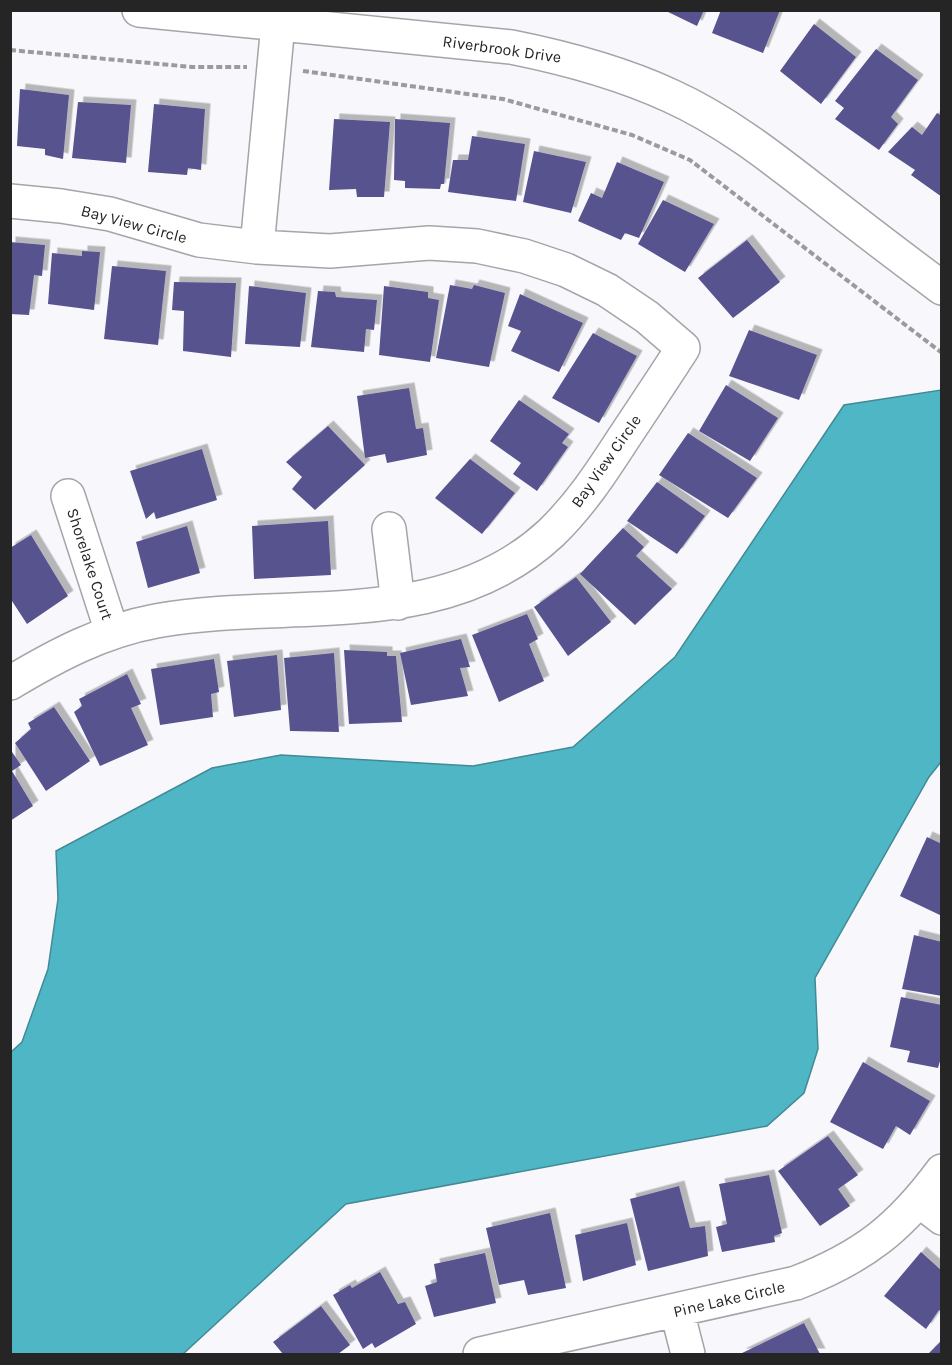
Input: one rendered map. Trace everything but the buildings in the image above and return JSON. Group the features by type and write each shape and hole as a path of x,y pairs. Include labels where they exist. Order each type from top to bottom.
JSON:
{"street":[{"name":"Riverbrook Drive","path":"139,10 511,47 566,58 619,74 673,97 726,126 771,157 942,288"},
{"path":"257,247 278,24"},
{"name":"Bay View Circle","path":"10,201 110,214 199,240 257,247 330,251 429,243 477,246 524,255 566,270 607,290 647,316 683,348 577,506 550,534 519,558 482,579 439,595 399,603 195,616 156,621 112,632 60,653 10,683"},
{"name":"Shorelake Court","path":"68,496 112,632"},
{"path":"389,529 399,603"},
{"name":"Pine Lake Circle","path":"480,1354 796,1283 833,1269 867,1249 897,1225 931,1209 942,1171"},
{"path":"677,1311 688,1354"}],"path":[{"path":"10,50 192,67 273,68 503,99 632,135 690,160 942,353"}],"water":[{"path":"941,390 941,762 929,777 815,978 818,1049 804,1093 767,1126 346,1204 183,1354 11,1354 11,1052 22,1042 48,969 58,899 56,851 212,768 281,755 473,766 573,747 675,657 844,405"}]}
